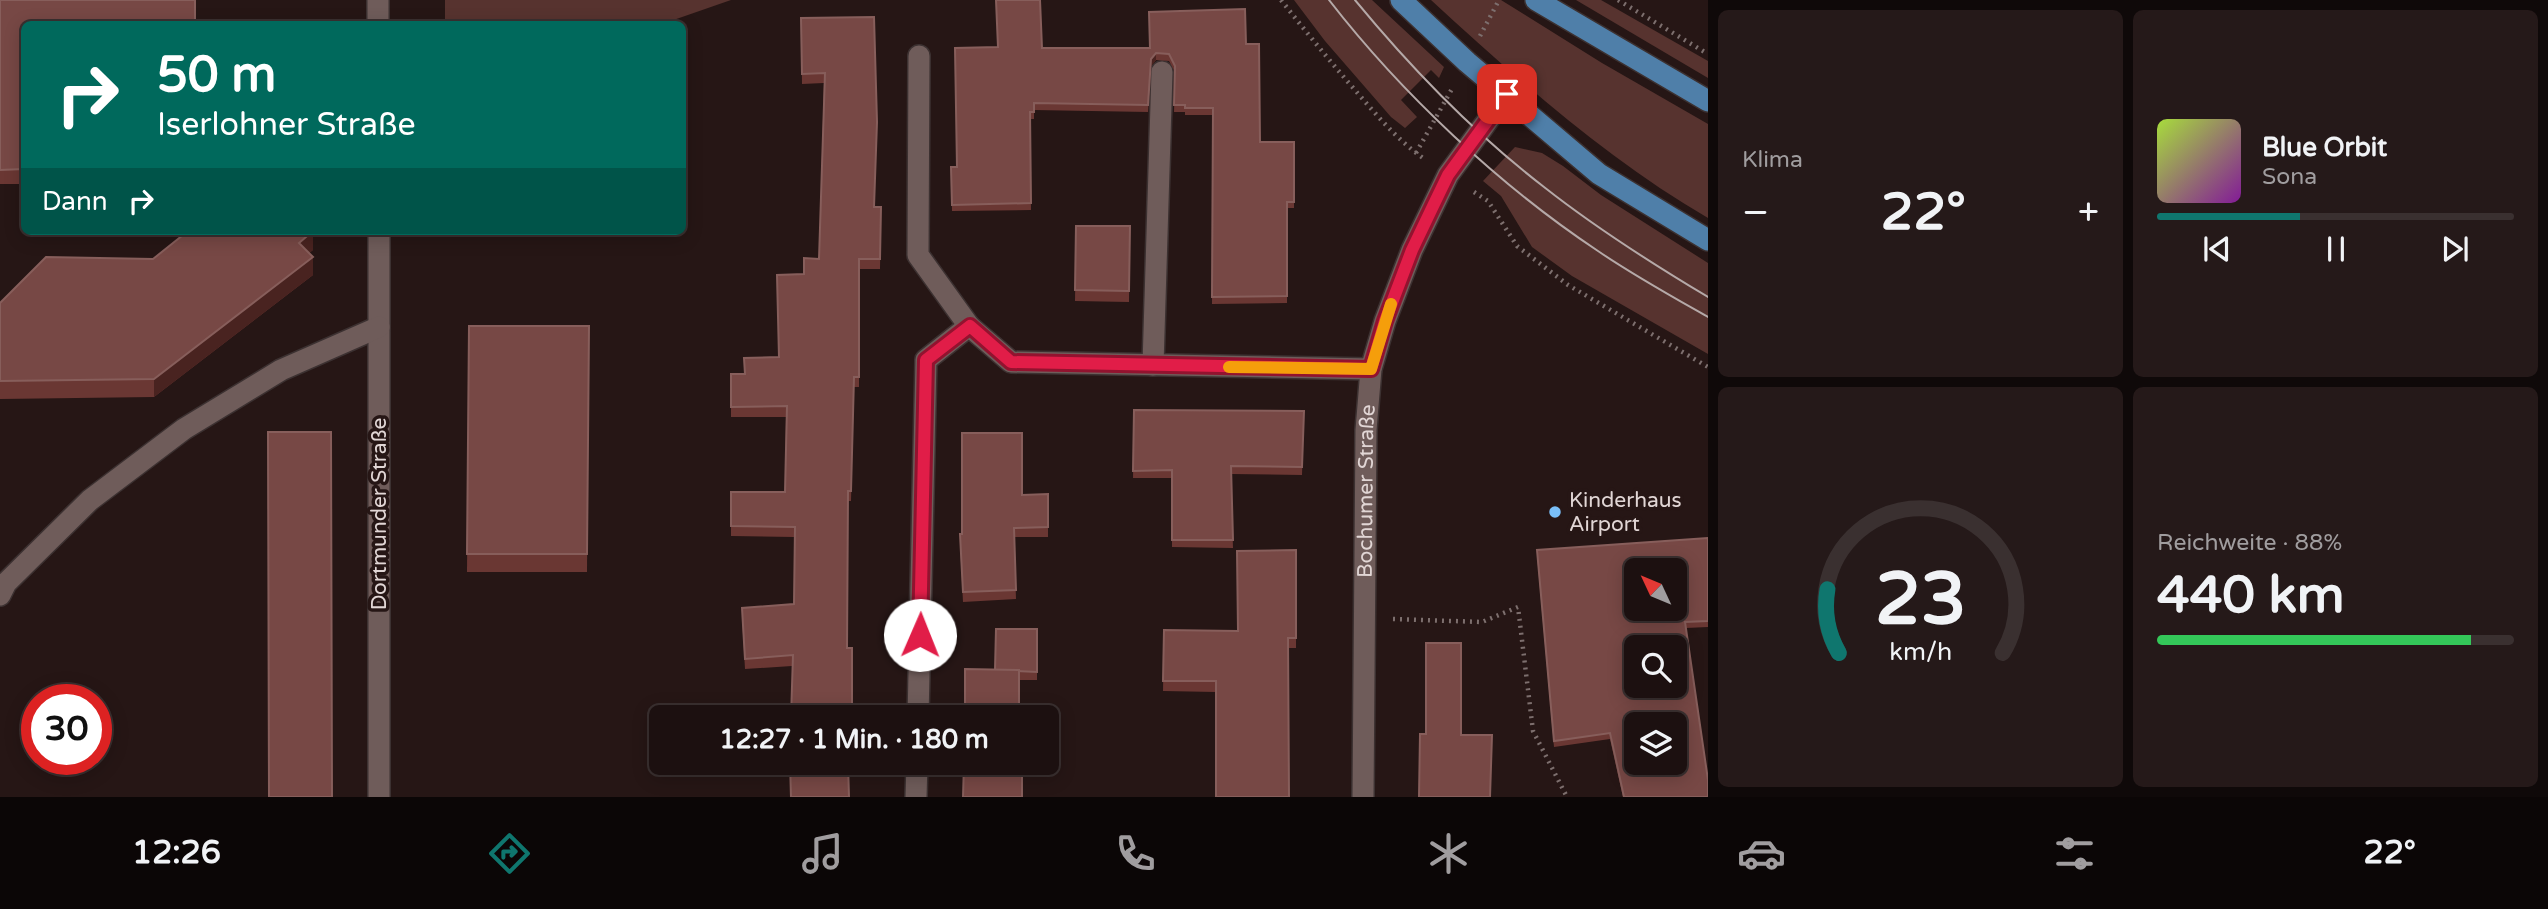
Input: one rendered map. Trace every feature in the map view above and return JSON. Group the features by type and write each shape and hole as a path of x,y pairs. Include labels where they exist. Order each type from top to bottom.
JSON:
{"main road":[{"path":"1401,0 1467,62 1599,174 1708,240"},
{"path":"1536,0 1708,101"}],"street":[{"path":"378,0 378,21"},
{"path":"919,56 919,255 970,326 1011,362 1371,369"},
{"path":"1153,365 1162,72"},
{"name":"Bochumer Straße","path":"1363,797 1366,430 1371,369 1385,321 1412,250 1448,175 1507,94"},
{"name":"Dortmunder Straße","path":"379,235 379,797"},
{"path":"918,705 926,360 970,326"},
{"path":"0,595 6,583 90,500 184,429 281,370 379,327"},
{"path":"916,797 917,775"}],"path":[{"path":"1281,0 1360,96 1397,137 1416,153"},
{"path":"1618,0 1708,54"},
{"path":"1448,175 1488,201 1517,246 1568,285 1708,367"},
{"path":"1364,618 1482,622 1518,607 1533,731 1567,797"}],"shaded area":[{"path":"445,0 731,0 671,21 445,21"},
{"path":"1294,0 1372,0 1444,67 1439,78 1431,70 1401,100 1417,117 1405,128 1391,117 1325,41"},
{"path":"1431,0 1501,0 1602,63 1708,124 1708,218 1599,144 1496,59"},
{"path":"1576,0 1601,0 1708,61 1708,78"},
{"path":"1515,147 1542,153 1601,195 1708,263 1708,354 1572,276 1532,247 1501,196 1483,181"}],"building":[{"path":"0,0 195,0 195,21 21,21 21,169 0,170"},
{"path":"996,0 1040,0 1042,48 1150,48 1149,12 1245,9 1246,44 1259,44 1260,142 1294,142 1294,202 1287,202 1287,296 1212,297 1213,108 1185,108 1185,105 1174,105 1175,66 1169,54 1156,53 1151,59 1148,105 1034,103 1034,112 1030,112 1031,203 952,205 951,167 957,167 955,48 998,47"},
{"path":"874,17 877,122 874,207 881,207 880,259 859,259 859,377 854,377 851,491 848,491 847,648 852,648 852,705 791,705 793,655 745,659 742,608 794,604 795,527 731,526 731,492 785,492 787,406 731,407 731,374 745,374 744,358 779,357 777,275 804,274 804,258 819,259 825,73 802,74 801,18"},
{"path":"1076,226 1130,226 1129,291 1075,290"},
{"path":"183,235 308,235 299,243 313,257 154,379 0,381 0,303 46,257 153,259"},
{"path":"469,326 589,326 587,554 467,554"},
{"path":"1134,410 1304,411 1302,467 1231,466 1233,540 1172,540 1172,470 1133,471"},
{"path":"268,432 331,432 332,797 269,797"},
{"path":"962,433 1022,433 1022,495 1048,494 1048,527 1014,528 1016,590 963,592 960,534"},
{"path":"1708,538 1708,621 1685,622 1687,635 1624,635 1624,698 1687,698 1687,636 1708,780 1708,797 1624,797 1610,733 1554,741 1537,550"},
{"path":"1296,550 1296,638 1288,638 1289,797 1216,797 1216,681 1163,681 1164,630 1238,631 1237,551"},
{"path":"996,629 1037,629 1037,672 995,670"},
{"path":"1426,643 1461,643 1461,735 1492,735 1490,797 1419,797 1420,734 1426,734"},
{"path":"965,669 1019,670 1019,705 965,705"},
{"path":"790,775 848,775 849,797 791,797"},
{"path":"964,775 1022,775 1022,797 963,797"}],"tram line":[{"path":"1329,0 1357,35 1420,103 1489,168 1598,251 1708,317"},
{"path":"1355,0 1444,99 1493,145 1604,231 1708,297"}],"slow traffic":[{"path":"1229,367 1371,369 1391,304"}],"place":[{"name":"Kinderhaus Airport","path":"1555,512"}],"route":[{"path":"920,635 926,360 970,326 1011,362 1371,369 1385,321 1412,250 1448,175 1507,94"}]}
